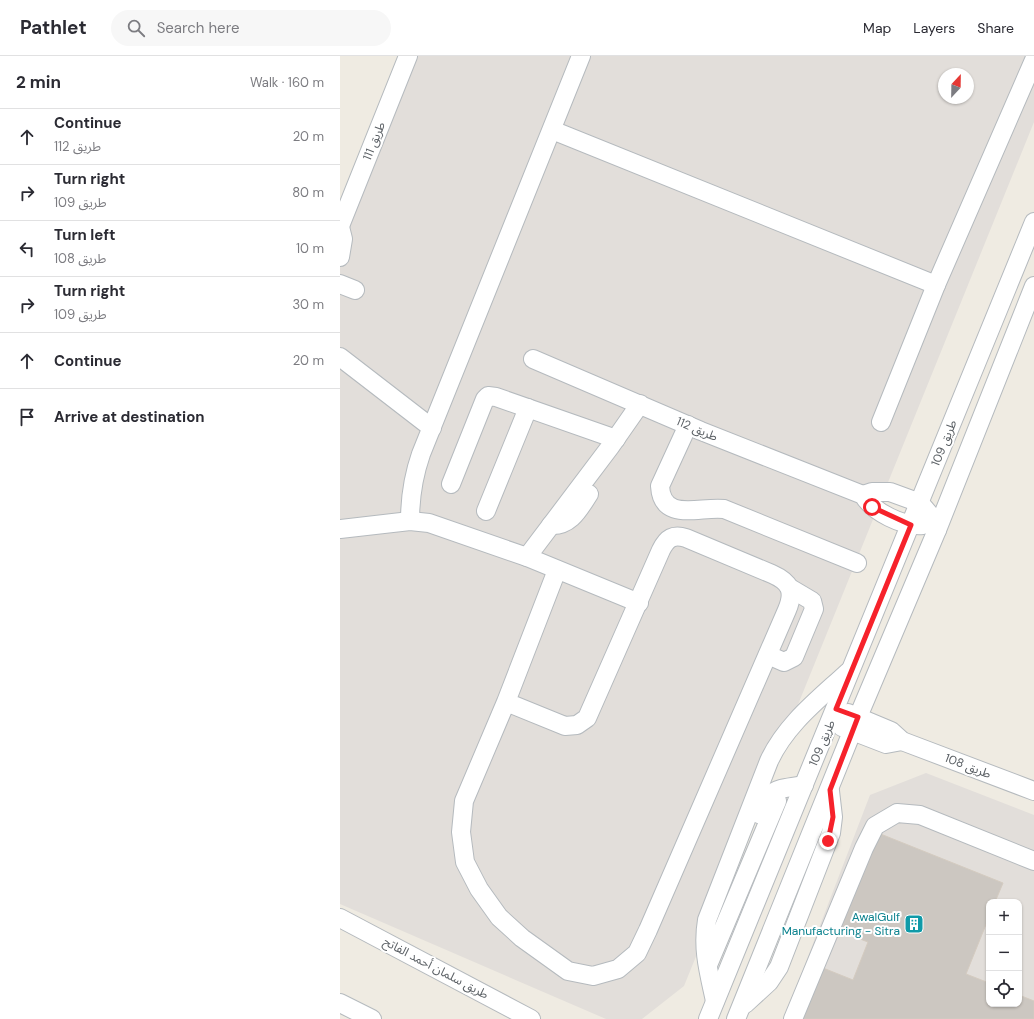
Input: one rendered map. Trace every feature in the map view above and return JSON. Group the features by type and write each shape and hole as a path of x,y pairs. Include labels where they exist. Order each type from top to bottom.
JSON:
{"street":[{"name":"طريق 111","path":"340,257 343,239 340,226 408,56"},
{"path":"410,521 410,498 414,476 581,56"},
{"path":"881,422 936,285 1034,60"},
{"path":"552,130 936,285"},
{"name":"طريق 109","path":"708,1019 726,971 833,716 969,381 1025,265 1034,222"},
{"name":"طريق 109","path":"738,1014 1034,286"},
{"path":"340,357 432,428"},
{"name":"طريق 112","path":"533,359 695,428 863,495 878,512 911,525 919,526 938,524"},
{"path":"969,381 993,390"},
{"path":"451,484 485,398 492,395 613,443"},
{"path":"527,557 551,525 553,509 593,454 603,447 613,443 640,404"},
{"path":"486,511 528,408"},
{"path":"695,428 673,484 671,491 672,508 682,511 712,508 724,509 857,562"},
{"path":"863,495 872,492 890,492 920,503 938,524"},
{"path":"340,529 410,521 429,523 527,557 639,603"},
{"path":"506,702 565,726 577,725 587,718 639,603 665,541 671,536 679,536 783,579 790,588 812,601 814,609 794,657 784,662 768,655"},
{"path":"557,570 506,702 464,801 460,832 466,862 479,889 499,917 522,938 568,972 593,976 618,969 637,953 792,599 790,588"},
{"path":"715,1001 706,959 704,936 707,920 776,744 786,730 852,669"},
{"name":"طريق 108","path":"833,716 855,724 886,744 902,741 1034,791"},
{"path":"706,959 763,804 770,793 804,785"},
{"path":"738,1014 769,982 783,958 831,833 833,817 830,790"},
{"path":"793,1019 864,848 876,826 897,813 920,815 1034,860"},
{"path":"790,818 814,828"},
{"name":"طريق سلمان أحمد الفاتح","path":"340,918 531,1019"},
{"path":"726,971 751,983"},
{"path":"340,1003 372,1019"}],"shaded area":[{"path":"409,56 1034,56 1034,122 684,986 642,1019 606,1019 340,904 340,216"},
{"path":"926,773 1034,815 1034,1019 784,1019 870,795"}],"building":[{"name":"AwalGulf Manufacturing - Sitra","path":"878,833 1003,883 996,899 986,899 986,924 966,974 986,982 986,1007 1022,1007 1022,996 1034,1001 1034,1019 803,1019 823,968 853,980 868,942 839,931"}],"place":[{"name":"AwalGulf Manufacturing - Sitra","path":"914,924"}],"route":[{"path":"828,841 831,833 833,817 830,790 858,717 836,709 911,525 878,512 872,507"}]}
